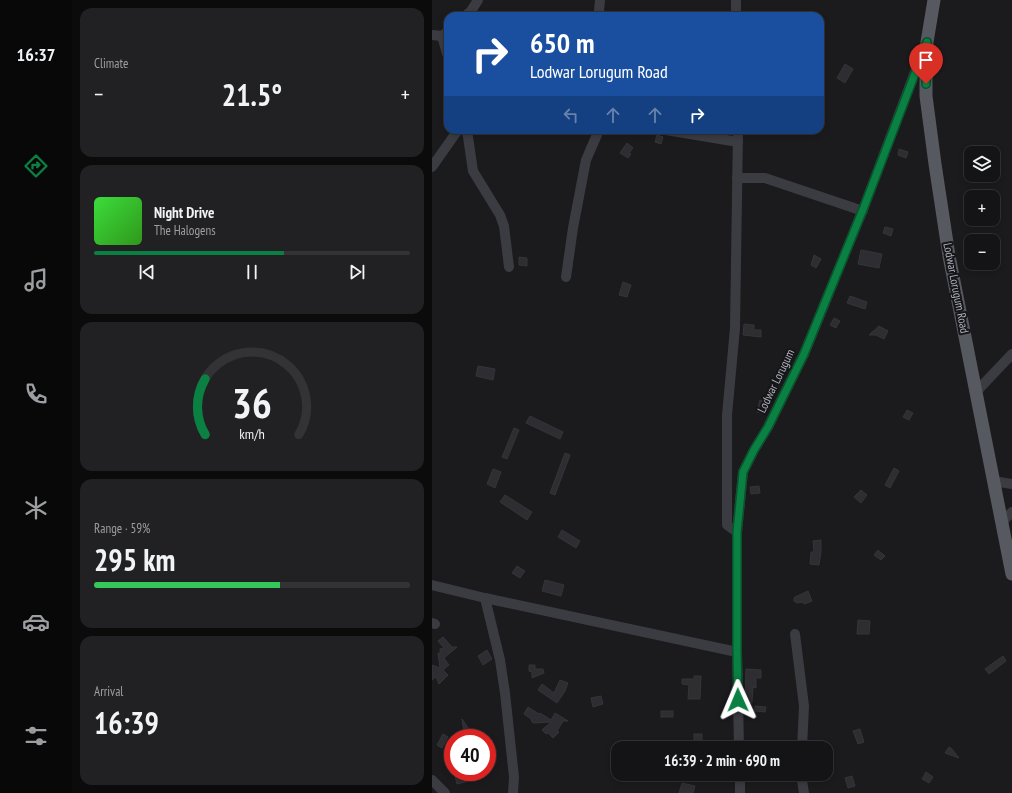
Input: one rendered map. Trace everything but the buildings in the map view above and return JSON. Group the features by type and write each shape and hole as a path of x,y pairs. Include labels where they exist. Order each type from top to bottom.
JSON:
{"main road":[{"name":"Lodwar Lorugum Road","path":"934,0 927,42 926,96 935,164 949,256 1002,522 1010,549 1012,574"}],"street":[{"path":"470,12 478,0"},
{"path":"600,0 600,12"},
{"path":"736,0 736,12"},
{"path":"441,34 444,44"},
{"name":"Lodwar Lorugum","path":"739,741 737,532 743,472 804,354 863,211 927,42"},
{"path":"432,166 455,134"},
{"path":"468,134 473,171 500,215 504,226 509,267"},
{"path":"566,277 573,228 586,160 598,134"},
{"path":"690,134 738,142"},
{"path":"737,532 727,525 727,415 735,328 738,134"},
{"path":"737,178 765,178 863,211"},
{"path":"976,392 1012,354"},
{"path":"994,481 1012,484"},
{"path":"1002,522 1012,512"},
{"path":"432,585 485,598 737,652"},
{"path":"485,598 500,660 506,693 514,777 513,793"},
{"path":"795,634 804,706 802,741"},
{"path":"432,780 444,793"},
{"path":"740,781 740,793"},
{"path":"802,781 804,793"}],"route":[{"path":"738,700 737,532 743,472 768,427 804,354 864,207 927,42 926,84"}]}
